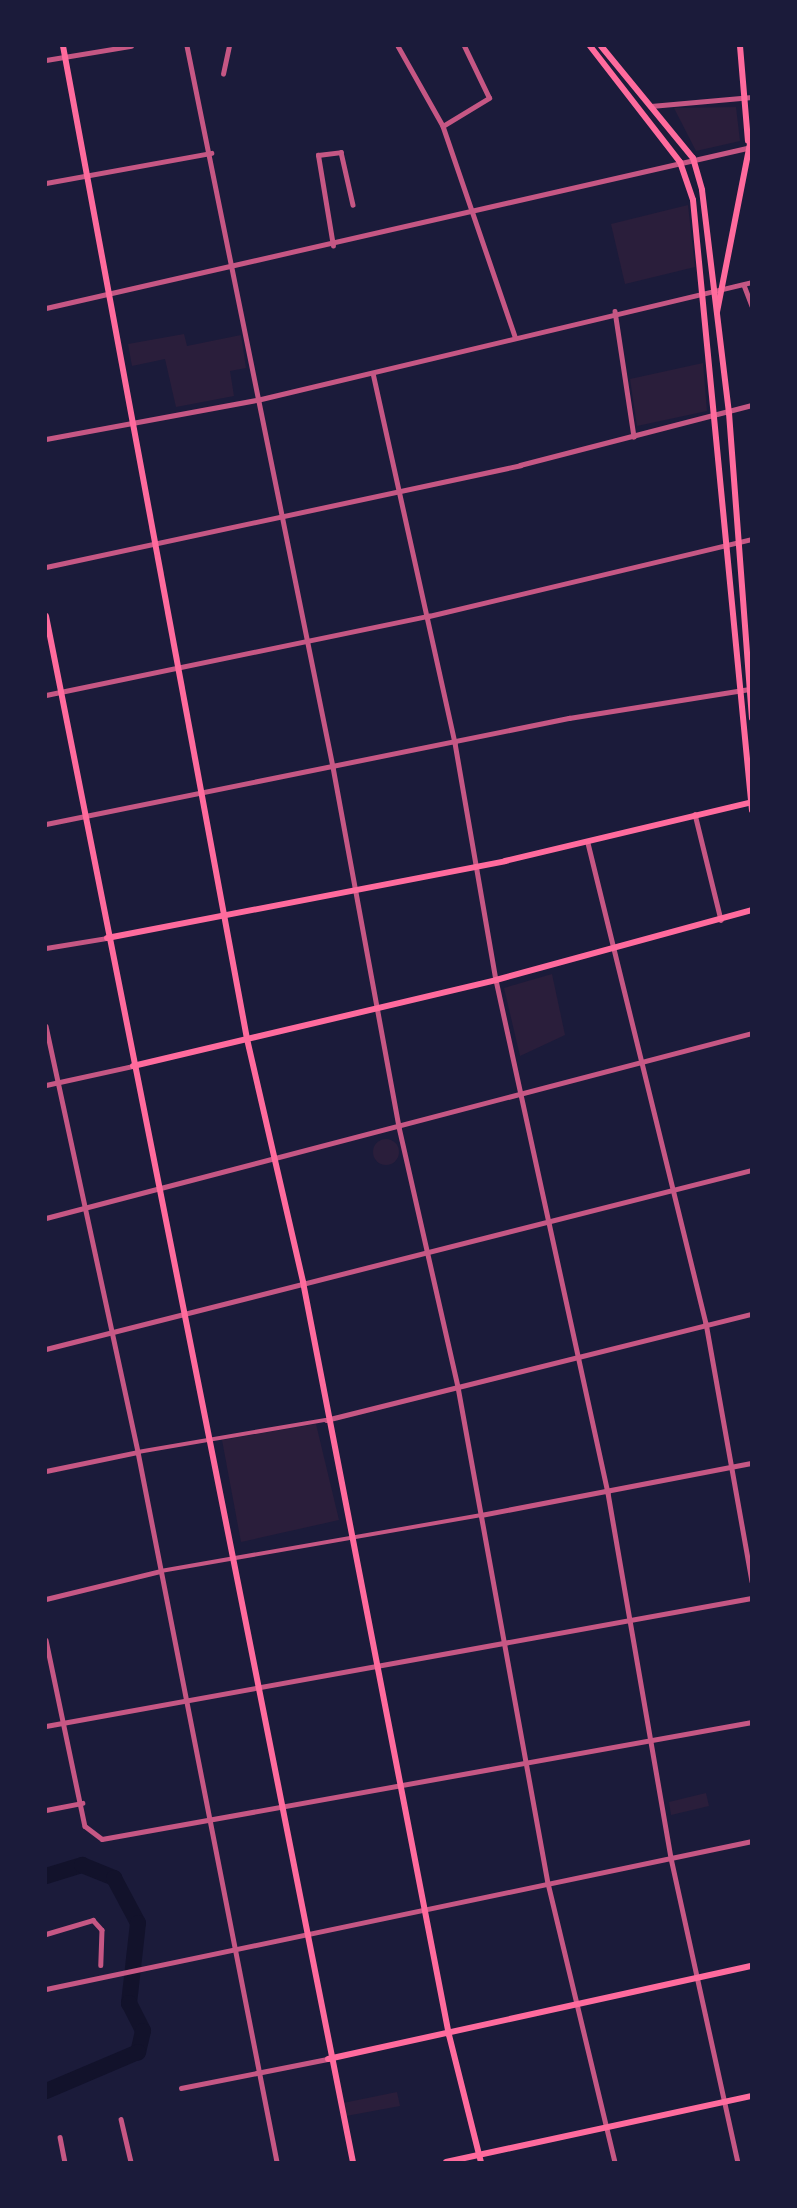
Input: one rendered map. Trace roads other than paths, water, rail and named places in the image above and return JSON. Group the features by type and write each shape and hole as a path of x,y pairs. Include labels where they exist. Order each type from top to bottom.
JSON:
{"main road":[{"path":"63,46 114,293 155,545 228,919 247,1040 277,1159 303,1282 326,1420 354,1534 449,2035 480,2159"},
{"path":"595,46 651,106 693,158 729,413 751,718"},
{"path":"595,46 680,162 693,200 717,416 725,541 751,810"},
{"path":"740,46 748,97 750,147"},
{"path":"716,314 724,290 751,134"},
{"path":"710,351 721,351"},
{"path":"46,616 82,817 182,1313 213,1438 254,1686 328,2059 354,2162"},
{"path":"107,938 228,919 588,844 695,814 750,802"},
{"path":"133,1066 496,980 722,921 751,910"},
{"path":"328,2059 449,2035 574,2004 751,1966"},
{"path":"446,2162 480,2159 606,2127 751,2096"}],"street":[{"path":"46,60 131,46"},
{"path":"187,46 211,153 279,519 333,766 375,1009 424,1250 457,1387 548,1883 574,2004 615,2162"},
{"path":"223,74 229,46"},
{"path":"398,46 443,126 515,336"},
{"path":"443,126 489,96 464,46"},
{"path":"651,106 748,97"},
{"path":"46,308 233,269 693,158 750,147"},
{"path":"333,246 318,155 341,152 353,205"},
{"path":"46,183 211,153"},
{"path":"46,439 257,400 615,310 724,290 751,282"},
{"path":"744,285 751,306"},
{"path":"615,310 634,438"},
{"path":"373,373 455,743 496,980 608,1493 671,1858 701,1977 738,2162"},
{"path":"46,567 398,493 634,438 751,405"},
{"path":"46,695 429,616 725,541 751,539"},
{"path":"46,824 333,766 750,689"},
{"path":"695,814 722,921"},
{"path":"588,844 618,947 706,1322 751,1581"},
{"path":"46,948 107,938"},
{"path":"46,1026 138,1452 277,2162"},
{"path":"46,1218 751,1034"},
{"path":"46,1085 133,1066"},
{"path":"46,1349 424,1250 751,1170"},
{"path":"46,1471 213,1438 326,1420 706,1322 751,1314"},
{"path":"46,1600 232,1556 608,1493 751,1463"},
{"path":"46,1726 187,1696 254,1686 378,1661 751,1598"},
{"path":"46,1640 60,1723 82,1803 85,1826 95,1836 110,1840 209,1824 278,1807 402,1787 751,1722"},
{"path":"46,1810 82,1803"},
{"path":"48,1988 751,1841"},
{"path":"46,1934 93,1920 102,1930 101,1965"},
{"path":"181,2088 328,2059"},
{"path":"121,2119 131,2162"},
{"path":"61,2137 65,2162"}],"waterway":[{"path":"46,1876 82,1865 114,1878 138,1923 129,2003 143,2031 138,2052 46,2091"}]}
